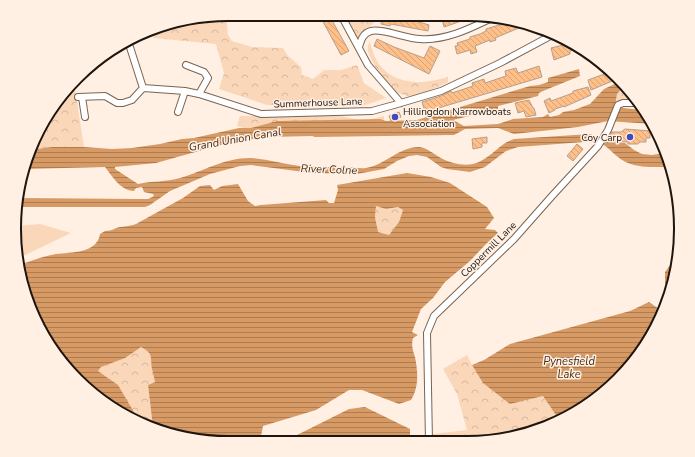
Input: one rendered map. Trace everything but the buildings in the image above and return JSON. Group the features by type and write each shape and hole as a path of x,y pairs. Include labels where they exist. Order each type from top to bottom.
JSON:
{"street":[{"path":"344,21 368,65 401,103"},
{"path":"359,47 362,38 368,32 373,30 421,40 456,33 483,21"},
{"name":"Summerhouse Lane","path":"143,88 184,91 199,94 261,114 372,111 441,91 500,63 547,38"},
{"path":"85,116 80,97 105,96 117,103 124,103 132,100 143,88 130,46"},
{"path":"186,66 204,72 208,78 199,94"},
{"path":"178,112 184,91"},
{"name":"Coppermill Lane","path":"429,436 427,333 434,316 514,239 599,145 610,127 618,105 622,103 632,103"}],"green space":[{"path":"215,21 227,21 228,35 232,41 252,47 283,48 288,56 301,67 302,75 313,79 324,70 341,70 357,65 364,83 386,98 362,106 267,105 219,89 224,73 216,44 154,38 153,36 175,28"},
{"path":"343,21 375,21 355,42"},
{"path":"370,42 377,61 388,73 404,80 414,82 433,81 448,77 448,82 428,91 411,96 395,92 384,79 369,55 368,46"},
{"path":"75,89 84,147 52,147 37,149 56,113"},
{"path":"621,90 629,100 622,100 616,103 617,94"},
{"path":"240,116 341,116 363,121 384,116 384,120 360,130 255,131 237,126"},
{"path":"376,205 386,209 398,207 403,210 399,222 389,235 378,232 375,217"},
{"path":"40,224 71,233 23,256 21,226"},
{"path":"141,347 149,352 155,382 148,385 152,421 135,414 126,400 107,377 98,371 101,367"},
{"path":"467,355 483,383 543,396 556,416 533,425 507,432 480,436 432,436 432,434 467,430 457,394 443,369"}],"water":[{"path":"579,69 580,76 543,91 539,93 538,96 498,106 498,109 453,120 464,126 498,124 513,119 543,117 548,114 550,117 559,115 563,112 574,110 590,104 604,89 615,84 621,90 617,94 615,107 636,109 645,124 608,121 578,127 514,134 498,128 465,129 454,135 269,137 231,142 156,163 115,167 115,169 138,184 180,178 224,162 242,158 252,158 300,166 364,168 373,166 405,150 419,147 456,164 469,165 479,162 503,144 514,139 590,134 612,142 625,143 642,154 660,154 665,167 633,165 621,159 600,143 584,142 518,147 506,151 485,167 470,172 447,169 441,167 427,157 417,155 409,156 397,161 384,169 357,174 312,173 251,165 240,166 210,174 170,191 145,207 22,207 23,198 148,199 154,196 153,194 144,192 142,187 136,188 134,191 125,189 117,182 105,167 30,169 37,149 52,147 112,149 132,148 194,138 239,128 251,128 277,121 380,119 386,121 417,120 530,86 539,85 548,82 548,78"},
{"path":"407,173 431,177 450,183 487,207 494,218 485,229 495,230 498,233 470,261 445,282 433,298 421,309 412,332 418,335 413,338 412,343 416,363 417,385 411,400 399,404 362,390 349,390 316,410 263,426 261,436 215,436 175,429 152,421 148,385 155,382 151,356 148,352 141,347 125,358 101,367 98,371 118,385 135,414 102,393 72,365 56,344 42,320 32,295 24,263 51,255 89,249 98,241 100,234 105,231 136,224 183,198 200,186 210,185 214,190 222,186 238,184 248,201 255,206 326,200 329,203 334,203 338,190 337,185","holes":["376,206 386,209 398,207 403,210 399,222 389,235 378,232 375,217"]},
{"path":"671,264 666,285 665,284 665,272"},
{"name":"Pynesfield Lake","path":"649,302 658,308 639,344 623,365 593,393 556,416 543,396 510,404 483,383 472,365 484,360 510,344 630,311"},
{"path":"365,407 410,429 410,436 295,436 349,409"}],"place":[{"name":"Hillingdon Narrowboats Association","path":"395,117"},
{"name":"Coy Carp","path":"630,137"}],"water label":[{"name":"Grand Union Canal","path":"235,139"},
{"name":"River Colne","path":"329,169"}]}
